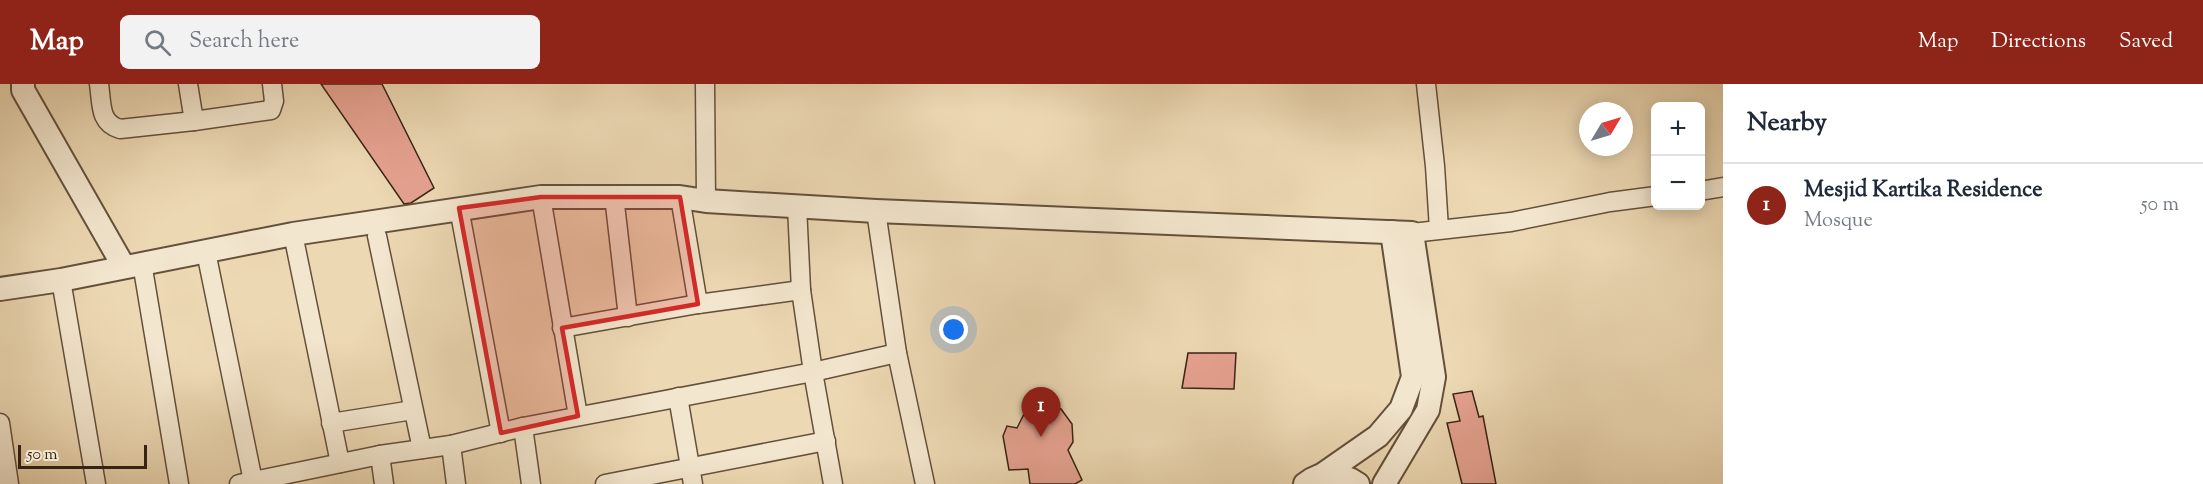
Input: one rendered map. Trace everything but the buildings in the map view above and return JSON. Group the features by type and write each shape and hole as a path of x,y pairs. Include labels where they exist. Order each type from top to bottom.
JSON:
{"street":[{"path":"23,84 23,90 102,226 138,264 179,484"},
{"path":"99,84 104,118 111,126 120,129 271,110 274,101 272,84"},
{"path":"189,84 194,121"},
{"path":"705,84 706,201"},
{"path":"1426,84 1439,229"},
{"path":"1705,190 1723,187"},
{"path":"614,196 628,317"},
{"path":"0,289 61,280 292,234 541,197 680,197 706,201 876,211 1402,232 1511,222 1610,202 1651,197"},
{"path":"541,197 578,416"},
{"path":"680,197 698,304"},
{"path":"797,206 801,290 833,484"},
{"path":"459,208 501,433"},
{"path":"876,211 897,353 925,484"},
{"path":"1314,479 1378,436 1401,409 1413,377 1402,232"},
{"path":"1384,484 1428,410 1434,376 1402,232"},
{"path":"292,234 340,463"},
{"path":"377,236 422,449"},
{"path":"206,252 246,483 309,477 340,463 451,445 523,427 813,372 897,353"},
{"path":"61,280 96,484"},
{"path":"562,328 698,304 801,290"},
{"path":"678,397 691,476"},
{"path":"331,423 413,410"},
{"path":"0,423 9,484"},
{"path":"523,427 531,484"},
{"path":"605,484 691,476 826,441"},
{"path":"451,445 456,484"},
{"path":"380,455 384,484"},
{"path":"1314,479 1334,474 1346,477 1358,484"}],"highlighted area":[{"path":"541,197 680,197 698,304 562,328 578,416 501,433 459,208"}],"place":[{"name":"Mesjid Kartika Residence","path":"1041,437"}]}
